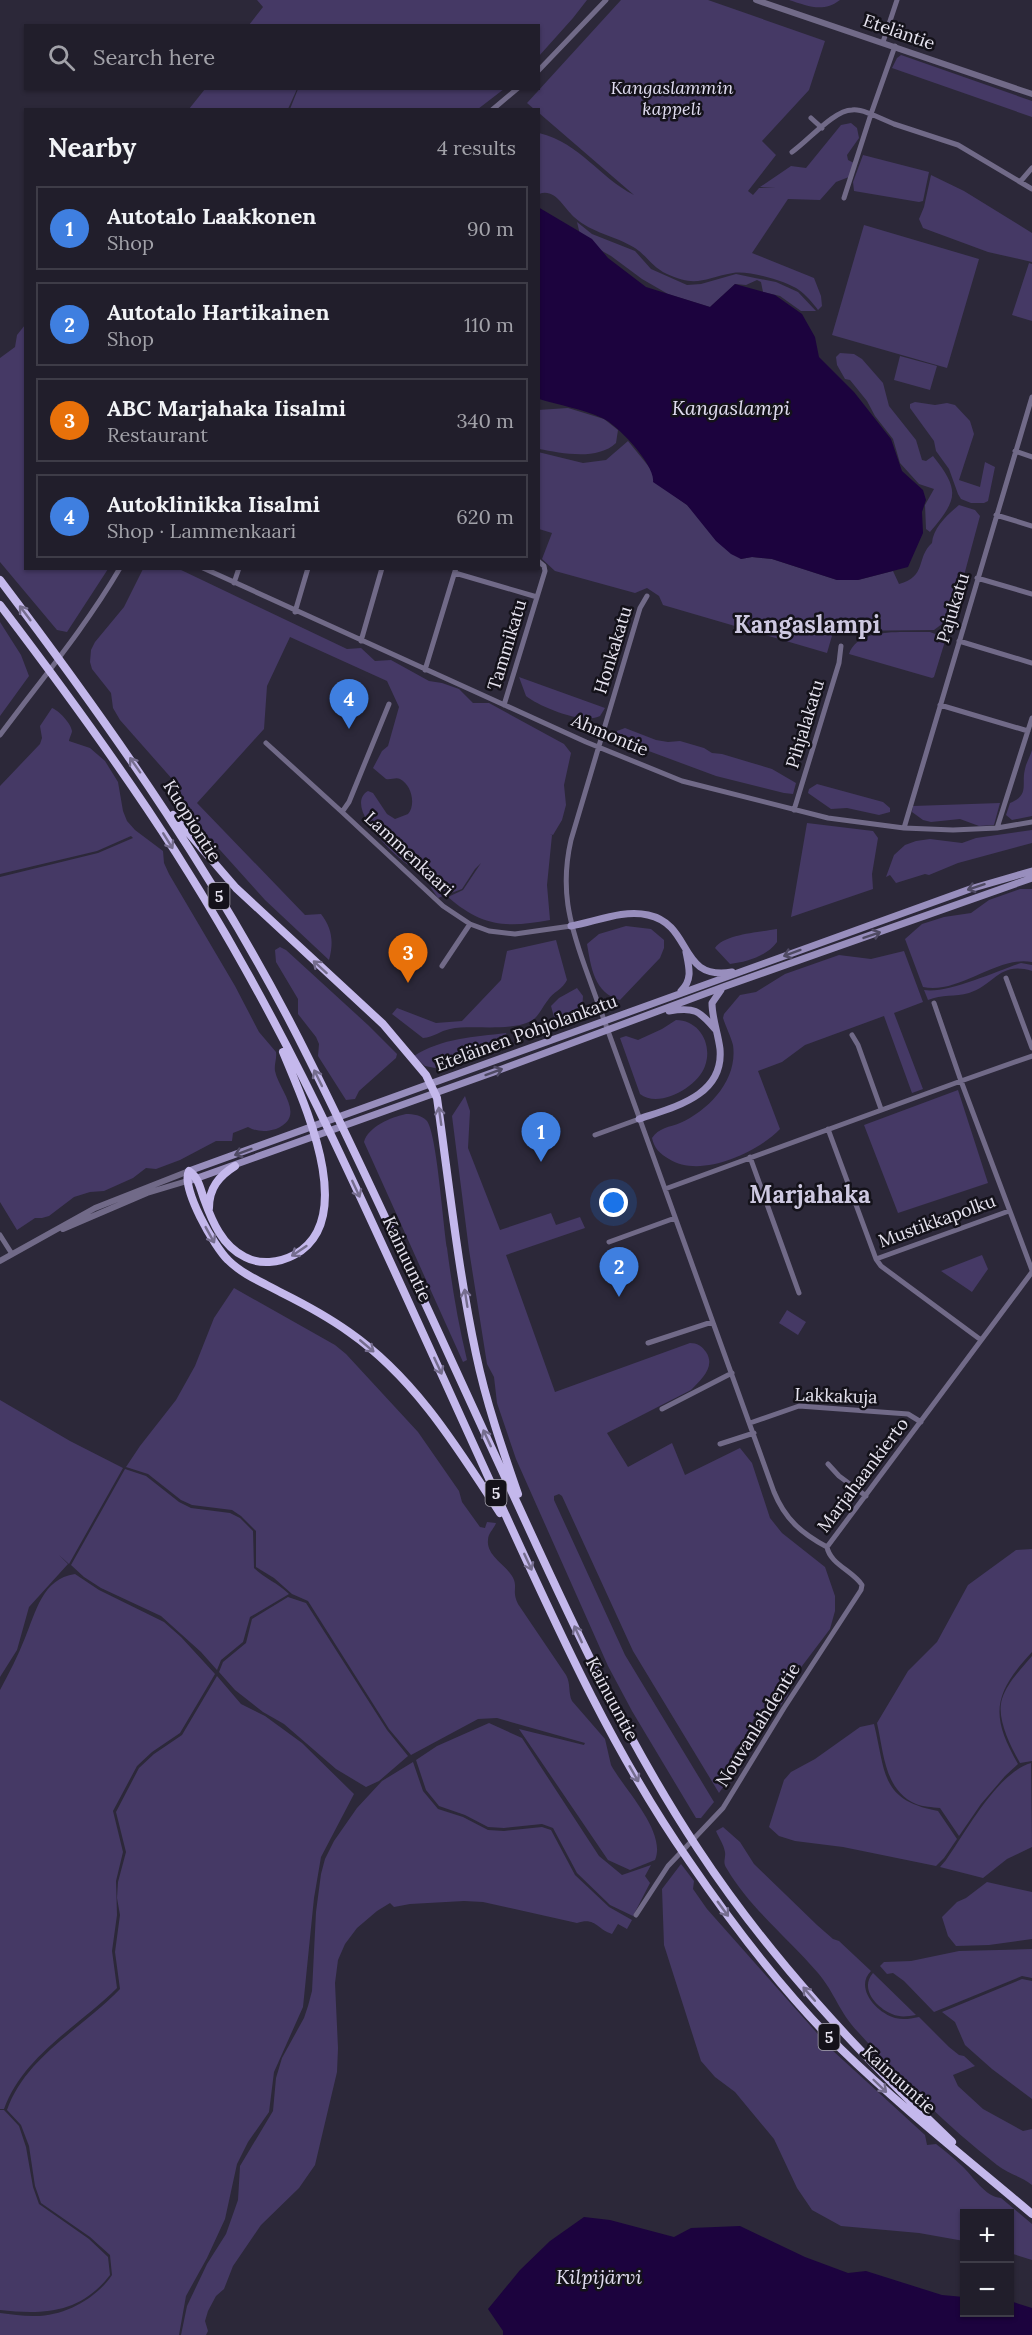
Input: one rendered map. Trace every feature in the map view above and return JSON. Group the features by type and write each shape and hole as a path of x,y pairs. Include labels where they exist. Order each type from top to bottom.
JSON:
{"highway":[{"name":"Kuopiontie","path":"0,580 51,647 152,789 219,895 272,987 344,1130"},
{"name":"Kuopiontie","path":"0,605 63,689 149,811 263,1002 331,1136"},
{"path":"152,789 236,888 382,1024 431,1084 435,1093 476,1355 493,1419 532,1536"},
{"path":"263,1002 307,1112 318,1147 324,1182 325,1203 322,1220 308,1246 288,1258 266,1262 247,1258 230,1247 210,1215 197,1178 189,1171 187,1181 205,1226 213,1242 227,1260 351,1333 384,1360 407,1383 438,1419 516,1538"},
{"name":"Kainuuntie","path":"344,1130 600,1681 638,1752 687,1832 783,1964 829,2017 878,2069 998,2185"},
{"name":"Kainuuntie","path":"331,1136 516,1538 597,1706 625,1758 676,1842 766,1965 837,2045 888,2094 1032,2214"},
{"path":"210,1215 209,1201 216,1181 235,1166"}],"main road":[{"name":"Eteläinen Pohjolankatu","path":"189,1171 970,889 1032,871"},
{"name":"Eteläinen Pohjolankatu","path":"187,1181 235,1166 723,987 1032,878"},
{"path":"571,926 624,914 646,914 671,927 696,966 706,972 717,974 751,968"},
{"path":"675,995 683,990 690,974 686,949"},
{"path":"639,1119 684,1103 706,1089 714,1077 720,1057 712,1003 723,987"},
{"path":"654,1014 683,1009 695,1011 715,1029"}],"street":[{"path":"540,69 606,0"},
{"name":"Eteläntie","path":"756,0 1032,94"},
{"path":"883,42 897,0"},
{"path":"844,198 895,46"},
{"path":"494,108 516,90"},
{"path":"792,152 834,117 846,111 859,110 958,145 1032,189"},
{"path":"811,117 822,128"},
{"path":"1020,182 1032,168"},
{"name":"Pajukatu","path":"904,828 1032,397"},
{"path":"1015,452 1032,456"},
{"path":"996,516 1032,526"},
{"name":"Tammikatu","path":"504,705 545,568 540,563"},
{"path":"0,735 68,647 119,570"},
{"name":"Ahmontie","path":"207,570 425,670 682,781 828,818 904,828 953,830 997,828 1032,822"},
{"path":"234,583 237,570"},
{"path":"295,612 307,570"},
{"path":"361,641 381,570"},
{"path":"425,670 456,571 537,597"},
{"path":"977,578 1032,594"},
{"name":"Honkakatu","path":"599,747 640,608 647,596"},
{"path":"959,641 1032,663"},
{"name":"Pihjalakatu","path":"794,810 839,663 841,646"},
{"name":"Lammenkaari","path":"389,704 349,802 342,812 443,906 470,924 489,931 515,934 571,926"},
{"path":"940,705 1028,731"},
{"path":"997,828 1032,718"},
{"path":"266,743 342,812"},
{"name":"Marjahaankierto","path":"599,747 567,858 566,892 571,926 774,1492 783,1512 801,1532 827,1547 1032,1271 933,1003"},
{"path":"442,966 470,924"},
{"path":"1006,978 1032,1048"},
{"path":"852,1035 858,1045 881,1109"},
{"path":"665,1188 1032,1056"},
{"path":"595,1135 639,1119"},
{"path":"828,1129 876,1259 881,1266 981,1340"},
{"path":"750,1157 799,1293"},
{"name":"Eteläinen Pohjolankatu","path":"0,1261 95,1208 189,1171"},
{"name":"Eteläinen Pohjolankatu","path":"38,1239 147,1193 187,1181"},
{"name":"Mustikkapolku","path":"876,1259 1009,1211"},
{"path":"609,1242 675,1218"},
{"path":"0,1235 12,1254"},
{"path":"648,1343 712,1322"},
{"path":"662,1409 732,1373"},
{"name":"Lakkakuja","path":"750,1423 799,1407 908,1414 921,1422"},
{"path":"720,1444 754,1433"},
{"path":"828,1464 839,1476 866,1496"},
{"name":"Nouvanlahdentie","path":"636,1915 668,1866 723,1808 784,1708 861,1590 862,1585 858,1579 831,1557 827,1547"}],"green space":[{"path":"257,0 587,0 540,55 540,24 250,24 263,7"},
{"name":"Kangaslammin kappeli","path":"621,0 708,0 825,41 809,90 762,141 776,155 748,191 753,195 759,188 776,188 760,187 791,166 806,168 841,125 851,123 857,128 859,138 847,155 848,160 854,163 849,177 836,182 820,200 788,199 752,253 814,278 822,306 818,310 799,290 786,283 748,273 733,273 700,281 677,278 657,268 635,248 581,223 554,196 540,194 540,133 567,145 621,188 634,195 540,114 540,108 533,108 527,103"},
{"path":"789,0 840,0 821,7"},
{"path":"901,55 1032,101 1032,117 892,68"},
{"path":"204,90 297,90 288,108 190,108"},
{"path":"297,90 503,90 479,108 290,108"},
{"path":"863,155 929,172 923,201 854,191 853,182"},
{"path":"931,175 964,191 1032,233 1032,262 988,252 923,228 919,219"},
{"path":"577,222 592,234 635,251 651,269 687,285 701,284 736,274 776,282 798,292 816,311 801,311 780,296 763,292 761,282 757,280 746,285 735,284 710,307 668,294 581,239"},
{"path":"864,225 979,259 947,368 832,335"},
{"path":"1029,263 1032,264 1032,321 1012,315"},
{"path":"24,326 24,570 107,570 67,632 57,630 0,562 0,358 15,347 17,335"},
{"path":"840,353 854,354 862,359 883,383 889,406 916,440 922,460 926,461 933,456 948,478 952,495 950,503 946,512 930,532 926,529 925,505 934,489 919,484 900,463 893,439 875,416 867,401 850,380 845,379 837,365 836,357"},
{"path":"900,356 937,366 930,390 894,380"},
{"path":"915,402 955,405 970,421 974,434 959,480 980,487 985,462 995,467 988,501 971,503 961,499 949,469 936,451 934,441 910,408 910,404"},
{"path":"568,408 604,419 618,430 616,443 608,449 589,454 568,454 540,449 540,410"},
{"path":"628,441 654,473 653,480 687,505 741,559 752,557 772,559 837,580 858,580 893,571 899,584 908,581 918,572 924,554 945,517 959,505 975,510 980,516 959,594 942,624 934,630 842,631 843,623 836,622 827,653 663,605 659,596 647,588 635,593 555,571 542,559 552,533 540,529 540,452 583,463 606,460"},
{"path":"142,570 181,570 347,649 361,648 375,661 391,660 429,681 459,689 473,703 489,703 564,744 571,753 564,785 566,805 562,820 553,835 550,834 552,835 547,885 550,920 508,924 484,920 460,907 448,897 463,890 481,863 462,889 438,898 431,888 426,870 413,868 384,844 366,820 362,798 368,791 373,793 387,814 395,819 408,814 412,806 412,795 404,782 398,778 386,779 373,768 382,751 388,746 399,707 387,681 290,637 267,686 264,729 197,803 305,915 321,914 328,925 331,936 329,960 265,900 185,811 173,780 120,720 113,708 111,693 92,669 91,650 124,607"},
{"path":"0,622 21,655 29,676 0,716"},
{"path":"930,632 946,638 932,678 849,654 854,645 872,635"},
{"path":"519,677 605,708 600,716 593,718 562,714 526,696"},
{"path":"52,708 58,711 69,724 72,732 69,741 90,748 105,761 118,782 127,821 163,851 164,863 169,874 235,986 259,1032 276,1052 275,1071 290,1110 285,1124 276,1129 262,1131 248,1127 233,1133 232,1141 216,1141 180,1160 156,1169 146,1168 133,1178 104,1191 74,1197 49,1216 35,1218 17,1230 0,1202 0,877 98,853 133,838 131,836 97,851 0,874 0,786 40,744 42,738 40,726"},
{"path":"625,728 656,740 680,741 704,748 712,753 772,769 796,783 793,794 716,776 619,740 616,737 617,731"},
{"path":"1032,750 1032,816 1012,820 1006,815 1010,803 1020,796 1024,789 1025,769"},
{"path":"817,784 883,802 890,808 890,812 879,815 847,808 831,809 808,793 809,789"},
{"path":"1000,803 994,825 979,826 960,819 931,822 923,820 912,812 913,806"},
{"path":"807,823 873,831 878,838 872,874 873,889 791,917"},
{"path":"1032,830 1032,843 896,883 890,875 886,877 894,855 905,845 916,841 930,839 962,843 976,838"},
{"path":"1020,889 1032,889 1032,962 1019,961 1006,964 950,985 936,988 923,987 905,939 922,924 944,917 971,913 989,900"},
{"path":"626,926 651,929 664,940 664,948 660,958 620,1000 604,992 599,985 592,970 587,944 599,934"},
{"path":"777,929 777,942 773,947 750,960 730,964 715,948 720,943 734,937"},
{"path":"556,940 567,980 550,997 536,1017 526,1023 505,1027 450,1029 423,1038 392,1014 397,1008 436,1023 462,1021 501,980 507,951"},
{"path":"280,947 286,950 397,1054 396,1058 359,1091 355,1099 346,1100 318,1056 319,1044 316,1037 298,1014 298,999 276,962 275,950"},
{"path":"904,951 923,1002 894,1013 923,1089 912,1093 884,1016 805,1045 782,1062 758,1071 780,1129 757,1147 712,1165 696,1166 669,1159 654,1145 652,1138 655,1135 701,1110 711,1102 726,1082 731,1070 733,1045 723,1018 740,995 756,992 785,974 839,955 871,959"},
{"path":"1021,963 1032,965 1032,971 1012,969 1004,971 969,993 928,1000 924,990 945,989"},
{"path":"577,988 583,996 582,1011 570,1023 556,1024 551,1006 559,998"},
{"path":"676,1020 691,1024 702,1035 707,1050 705,1066 695,1081 686,1088 667,1097 648,1098 640,1094 620,1038 626,1036 638,1040"},
{"path":"506,1033 508,1040 504,1046 492,1053 456,1058 435,1068 425,1066 414,1056 447,1042"},
{"path":"958,1090 988,1183 898,1213 864,1125"},
{"path":"465,1096 470,1111 468,1148 500,1230 551,1213 556,1225 580,1217 585,1228 506,1255 555,1392 690,1343 701,1347 709,1358 708,1368 703,1378 691,1390 607,1433 628,1467 672,1443 685,1475 740,1448 752,1463 770,1518 782,1533 825,1567 835,1596 835,1611 830,1629 796,1674 788,1695 781,1705 769,1712 762,1709 753,1720 750,1730 755,1740 741,1743 734,1751 728,1778 719,1793 633,1651 562,1496 559,1494 554,1496 625,1655 714,1802 701,1818 696,1818 608,1666 516,1459 497,1403 494,1377 487,1364 469,1250 452,1116"},
{"path":"406,1114 425,1119 431,1130 451,1276 467,1360 463,1362 364,1142 375,1127 387,1120"},
{"path":"982,1255 988,1269 972,1292 941,1271"},
{"path":"234,1288 335,1345 346,1354 418,1432 459,1491 462,1502 480,1527 485,1528 487,1522 496,1523 488,1538 488,1546 511,1575 515,1583 515,1596 518,1604 566,1675 572,1701 605,1739 611,1765 650,1824 657,1849 655,1860 630,1870 608,1860 519,1729 584,1745 585,1743 497,1718 478,1719 411,1755 389,1729 308,1601 292,1594 274,1578 256,1567 256,1531 232,1510 192,1505 181,1500 148,1474 126,1467 176,1400 195,1366 214,1318"},
{"path":"787,1310 806,1322 798,1335 779,1323"},
{"path":"0,1400 70,1441 123,1468 69,1564 59,1555 68,1564 29,1607 17,1650 0,1677"},
{"path":"125,1469 146,1476 179,1502 191,1508 230,1513 240,1518 253,1531 254,1568 289,1594 250,1617 243,1642 221,1660 217,1670 201,1652 161,1616 101,1588 71,1565"},
{"path":"1032,1549 1032,1652 1009,1680 1000,1705 1003,1732 1018,1764 981,1804 959,1836 940,1808 916,1804 897,1790 887,1770 877,1723 908,1671 937,1642 968,1585 1016,1550"},
{"path":"75,1574 99,1590 164,1622 215,1674 180,1733 152,1752 137,1766 113,1811 123,1852 116,1881 117,1915 112,1951 117,1988 38,2057 24,2073 4,2109 0,2109 0,1690 42,1598 55,1582"},
{"path":"288,1597 306,1603 387,1730 408,1756 379,1781 366,1787 336,1769 284,1724 263,1712 235,1690 219,1672 223,1662 246,1643 252,1619"},
{"path":"1032,1656 1032,1761 1020,1763 1005,1732 1001,1707 1007,1687"},
{"path":"217,1676 241,1704 265,1716 302,1743 354,1794 321,1857 314,1898 303,2007 274,2072 269,2112 248,2142 237,2164 225,2219 186,2296 179,2335 0,2335 0,2313 44,2316 67,2310 97,2292 112,2275 110,2255 90,2237 41,2203 35,2186 29,2146 21,2125 7,2110 27,2074 41,2059 120,1989 115,1952 120,1915 117,1898 118,1882 126,1852 116,1812 139,1768 154,1754 182,1735"},
{"path":"489,1723 522,1738 599,1856 622,1875 651,1865 645,1876 650,1883 633,1916 610,1905 577,1873 553,1828 542,1824 504,1828 488,1827 465,1815 439,1806 426,1790 416,1760 437,1746"},
{"path":"874,1724 884,1770 895,1792 905,1800 938,1811 957,1839 936,1866 843,1847 795,1841 779,1836 769,1827 784,1780 791,1772 815,1759 860,1727"},
{"path":"413,1762 423,1791 438,1809 463,1817 488,1830 504,1831 542,1827 551,1830 575,1875 609,1907 632,1920 627,1929 618,1924 612,1934 588,1921 577,1923 483,1902 410,1904 394,1907 390,1903 357,1928 345,1944 338,1960 335,1983 337,2072 315,2165 299,2188 261,2225 233,2266 224,2289 216,2296 208,2311 205,2321 208,2331 206,2335 181,2335 187,2306 207,2264 226,2234 238,2200 240,2166 273,2111 276,2078 282,2058 308,2006 312,1991 316,1912 325,1859 334,1841 357,1808 382,1781"},
{"path":"1031,1763 1032,1847 1007,1859 983,1878 940,1867 994,1791 1006,1778"},
{"path":"723,1827 740,1842 754,1864 817,1925 833,1939 839,1941 871,1971 866,1978 866,1992 881,2011 901,2019 919,2017 949,2047 975,2066 953,2075 958,2086 983,2109 1023,2131 1032,2129 1032,2185 1001,2168 942,2118 852,2025 818,1973 746,1897 736,1883 724,1862 724,1849 716,1831"},
{"path":"681,1864 694,1881 693,1889 707,1909 832,2050 925,2135 927,2145 936,2144 959,2163 985,2190 1001,2198 1032,2224 1032,2260 1014,2254 1014,2209 960,2209 960,2240 919,2233 841,2226 812,2210 797,2188 774,2139 735,2092 715,2077 701,2061 664,1945 662,1889"},
{"path":"987,1882 1032,1892 1032,1939 989,1945 956,1946 948,1936 942,1917 957,1902"},
{"path":"1032,1949 1032,1978 1022,1976 934,2012 904,1981 893,1973 887,1974 880,1966 884,1962 911,1961 959,1951"},
{"path":"873,1973 916,2015 895,2015 876,2003 868,1985"},
{"path":"1022,1979 1032,1981 1032,2099 965,2045 955,2022 942,2012"},
{"path":"0,2110 4,2110 19,2126 39,2204 89,2239 108,2257 110,2275 99,2288 87,2297 61,2309 32,2312 0,2310"}],"water":[{"name":"Kangaslampi","path":"540,208 592,239 608,258 646,287 710,307 735,284 775,295 802,314 815,337 819,357 854,392 891,439 902,471 923,490 926,500 922,512 923,533 908,567 858,580 837,580 772,559 752,557 741,559 716,541 687,505 653,482 652,475 642,456 617,428 587,412 540,399"},
{"name":"Kilpijärvi","path":"584,2217 610,2220 674,2237 691,2228 740,2226 805,2257 848,2273 866,2271 942,2295 960,2297 960,2317 1014,2317 1014,2302 1032,2308 1032,2335 503,2335 503,2331 488,2309 520,2270 550,2241"}],"place":[{"name":"Autoklinikka Iisalmi","path":"349,729"},
{"name":"ABC Marjahaka Iisalmi","path":"408,983"},
{"name":"Autotalo Laakkonen","path":"541,1162"},
{"name":"Autotalo Hartikainen","path":"619,1297"}],"district":[{"name":"Kangaslampi","path":"807,625"},
{"name":"Marjahaka","path":"810,1195"}]}
